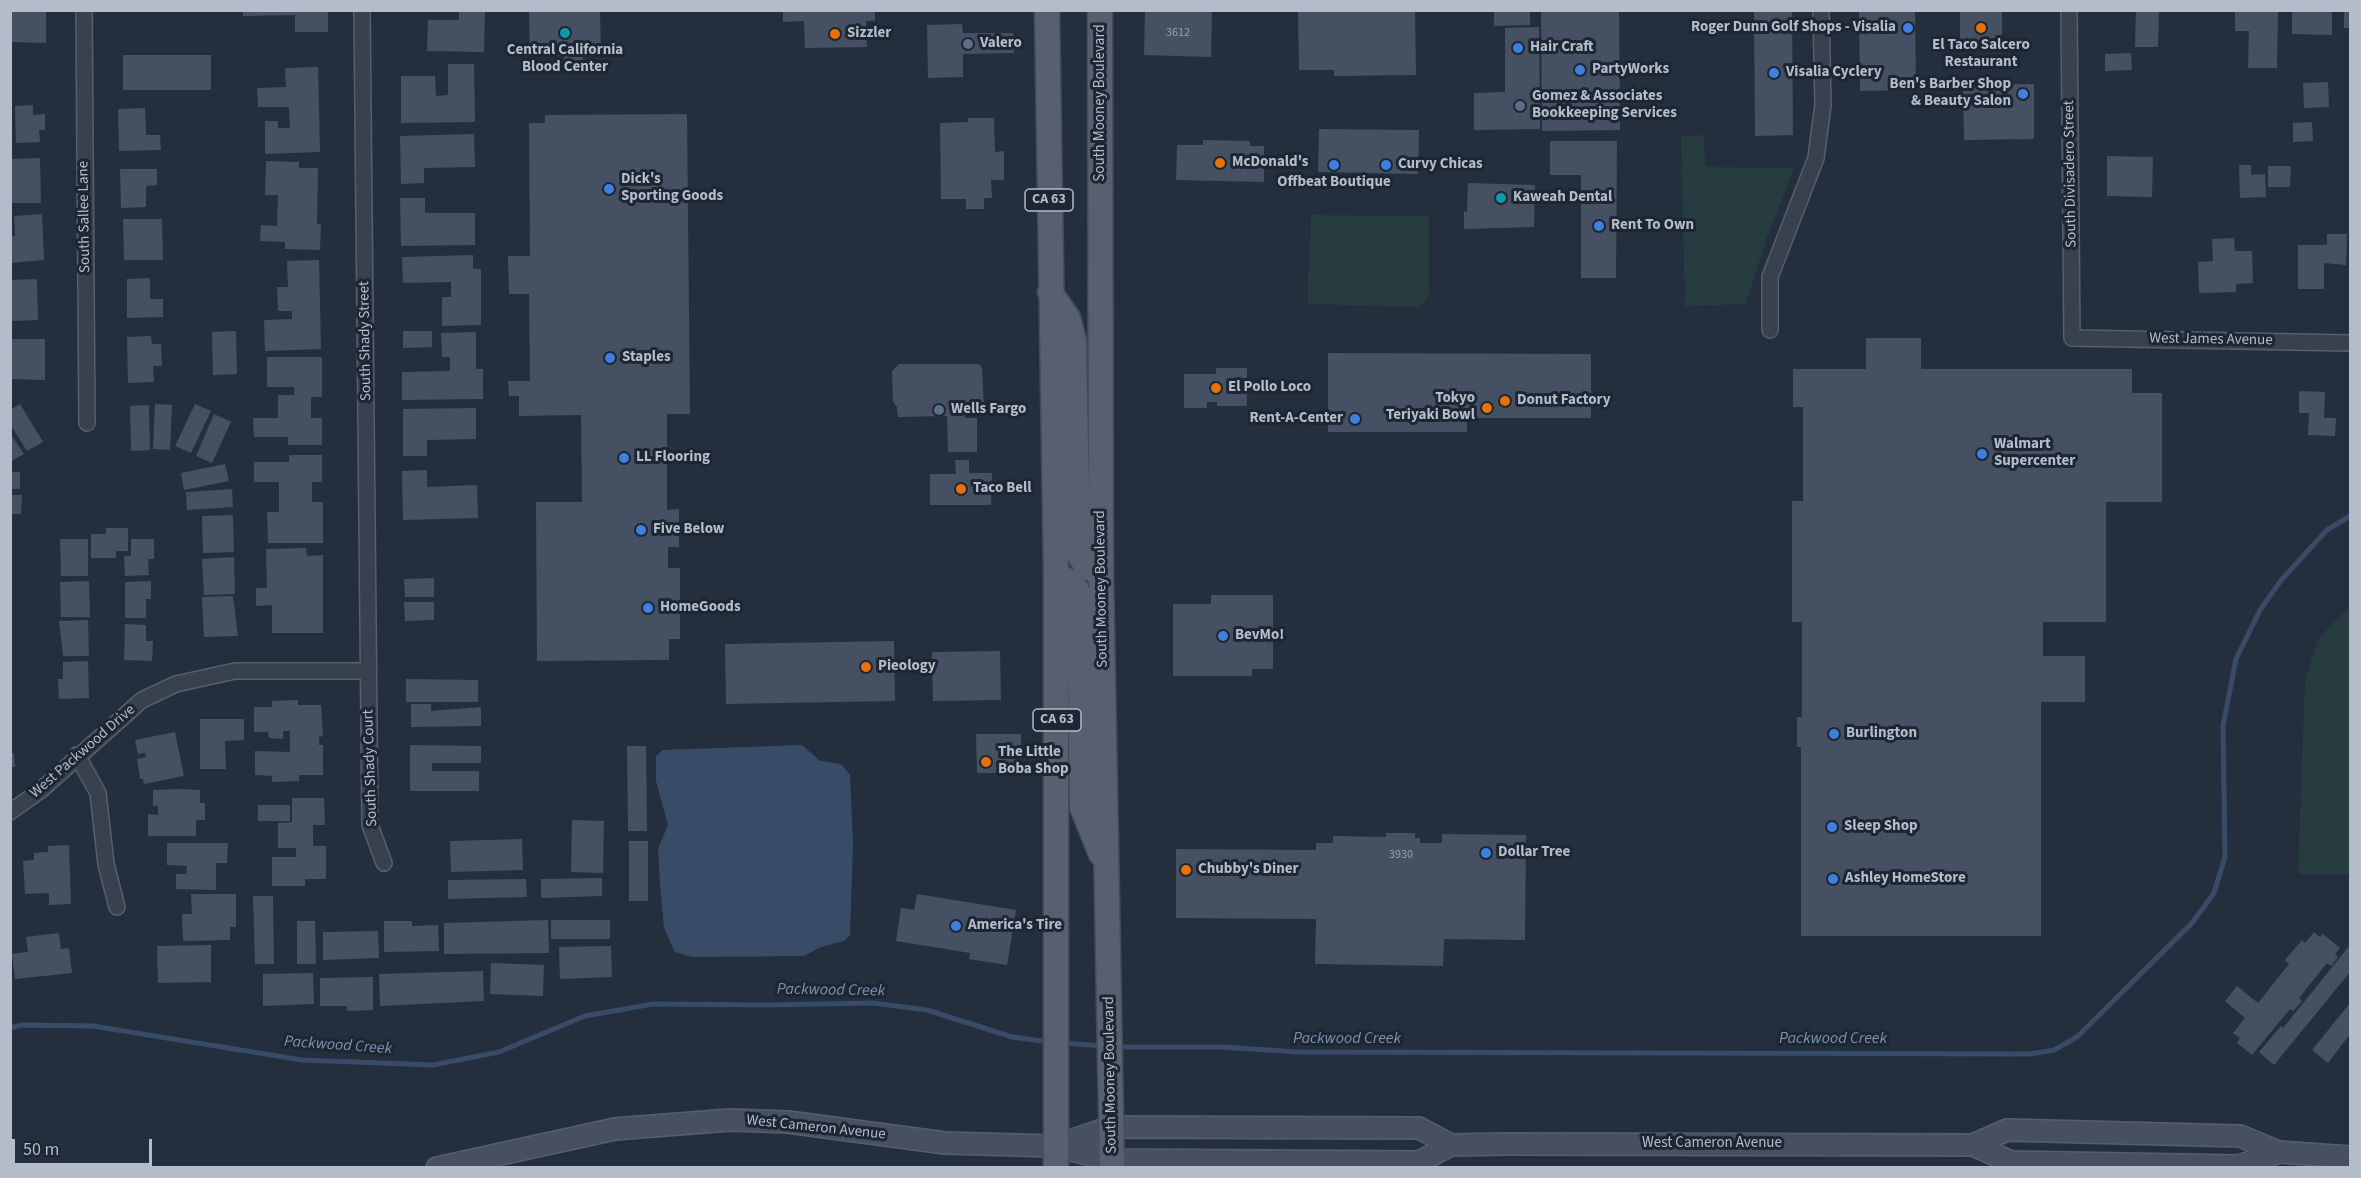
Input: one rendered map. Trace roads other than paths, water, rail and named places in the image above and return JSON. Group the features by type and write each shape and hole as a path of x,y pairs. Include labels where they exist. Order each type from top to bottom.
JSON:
{"main road":[{"name":"CA 63","path":"1047,10 1056,575 1055,1157"},
{"name":"South Mooney Boulevard","path":"1100,10 1101,573 1112,1164"},
{"path":"1050,292 1068,318 1074,341 1078,553 1087,567 1101,573"},
{"path":"1056,575 1073,583 1079,595 1082,807 1107,869"}],"street":[{"name":"South Sallee Lane","path":"84,10 87,423"},
{"name":"South Shady Street","path":"362,10 369,671"},
{"path":"1770,330 1770,277 1816,158 1823,105 1821,10"},
{"name":"South Divisadero Street","path":"2069,10 2072,338"},
{"name":"West James Avenue","path":"2072,338 2350,342"},
{"name":"West Packwood Drive","path":"10,812 40,790 142,700 176,684 201,676 235,671 369,671"},
{"name":"South Shady Court","path":"369,671 370,825 384,863"},
{"path":"77,755 98,793 106,864 117,907"},
{"name":"West Cameron Avenue","path":"437,1167 589,1133 708,1120 788,1122 1112,1164 1419,1162 1451,1145"},
{"name":"West Cameron Avenue","path":"1055,1157 1111,1127 1419,1128 1451,1145 1973,1145 2007,1130 2128,1132 2240,1136 2278,1152 2350,1157"},
{"name":"West Cameron Avenue","path":"1973,1145 2011,1162 2239,1166 2278,1152"}],"water":[{"path":"802,745 820,761 841,764 850,775 853,844 850,935 844,941 821,947 804,956 692,957 675,952 664,928 658,849 668,825 656,781 656,756 663,750"}],"waterway":[{"name":"Packwood Creek","path":"1116,1047 1222,1047 1297,1052 2030,1054 2054,1050 2077,1037 2192,923 2214,893 2225,857 2223,726 2236,659 2260,610 2282,579 2327,530 2350,516"},
{"name":"Packwood Creek","path":"10,1028 22,1025 93,1026 302,1060 433,1065 499,1052 585,1016 653,1004 873,1003 927,1010 1012,1037 1050,1042"},
{"name":"Packwood Creek","path":"1062,1043 1104,1046"}],"place":[{"name":"Roger Dunn Golf Shops - Visalia","path":"1908,28"},
{"name":"El Taco Salcero Restaurant","path":"1981,28"},
{"name":"Central California Blood Center","path":"565,33"},
{"name":"Sizzler","path":"835,34"},
{"name":"Valero","path":"968,44"},
{"name":"Hair Craft","path":"1518,48"},
{"name":"PartyWorks","path":"1580,70"},
{"name":"Visalia Cyclery","path":"1774,73"},
{"name":"Ben's Barber Shop & Beauty Salon","path":"2023,94"},
{"name":"Gomez & Associates Bookkeeping Services","path":"1520,106"},
{"name":"McDonald's","path":"1220,163"},
{"name":"Offbeat Boutique","path":"1334,165"},
{"name":"Curvy Chicas","path":"1386,165"},
{"name":"Dick's Sporting Goods","path":"609,189"},
{"name":"Kaweah Dental","path":"1501,198"},
{"name":"Rent To Own","path":"1599,226"},
{"name":"Staples","path":"610,358"},
{"name":"El Pollo Loco","path":"1216,388"},
{"name":"Donut Factory","path":"1505,401"},
{"name":"Tokyo Teriyaki Bowl","path":"1487,408"},
{"name":"Wells Fargo","path":"939,410"},
{"name":"Rent-A-Center","path":"1355,419"},
{"name":"Walmart Supercenter","path":"1982,454"},
{"name":"LL Flooring","path":"624,458"},
{"name":"Taco Bell","path":"961,489"},
{"name":"Five Below","path":"641,530"},
{"name":"HomeGoods","path":"648,608"},
{"name":"BevMo!","path":"1223,636"},
{"name":"Pieology","path":"866,667"},
{"name":"Burlington","path":"1834,734"},
{"name":"The Little Boba Shop","path":"986,762"},
{"name":"Sleep Shop","path":"1832,827"},
{"name":"Dollar Tree","path":"1486,853"},
{"name":"Chubby's Diner","path":"1186,870"},
{"name":"Ashley HomeStore","path":"1833,879"},
{"name":"America's Tire","path":"956,926"}]}
